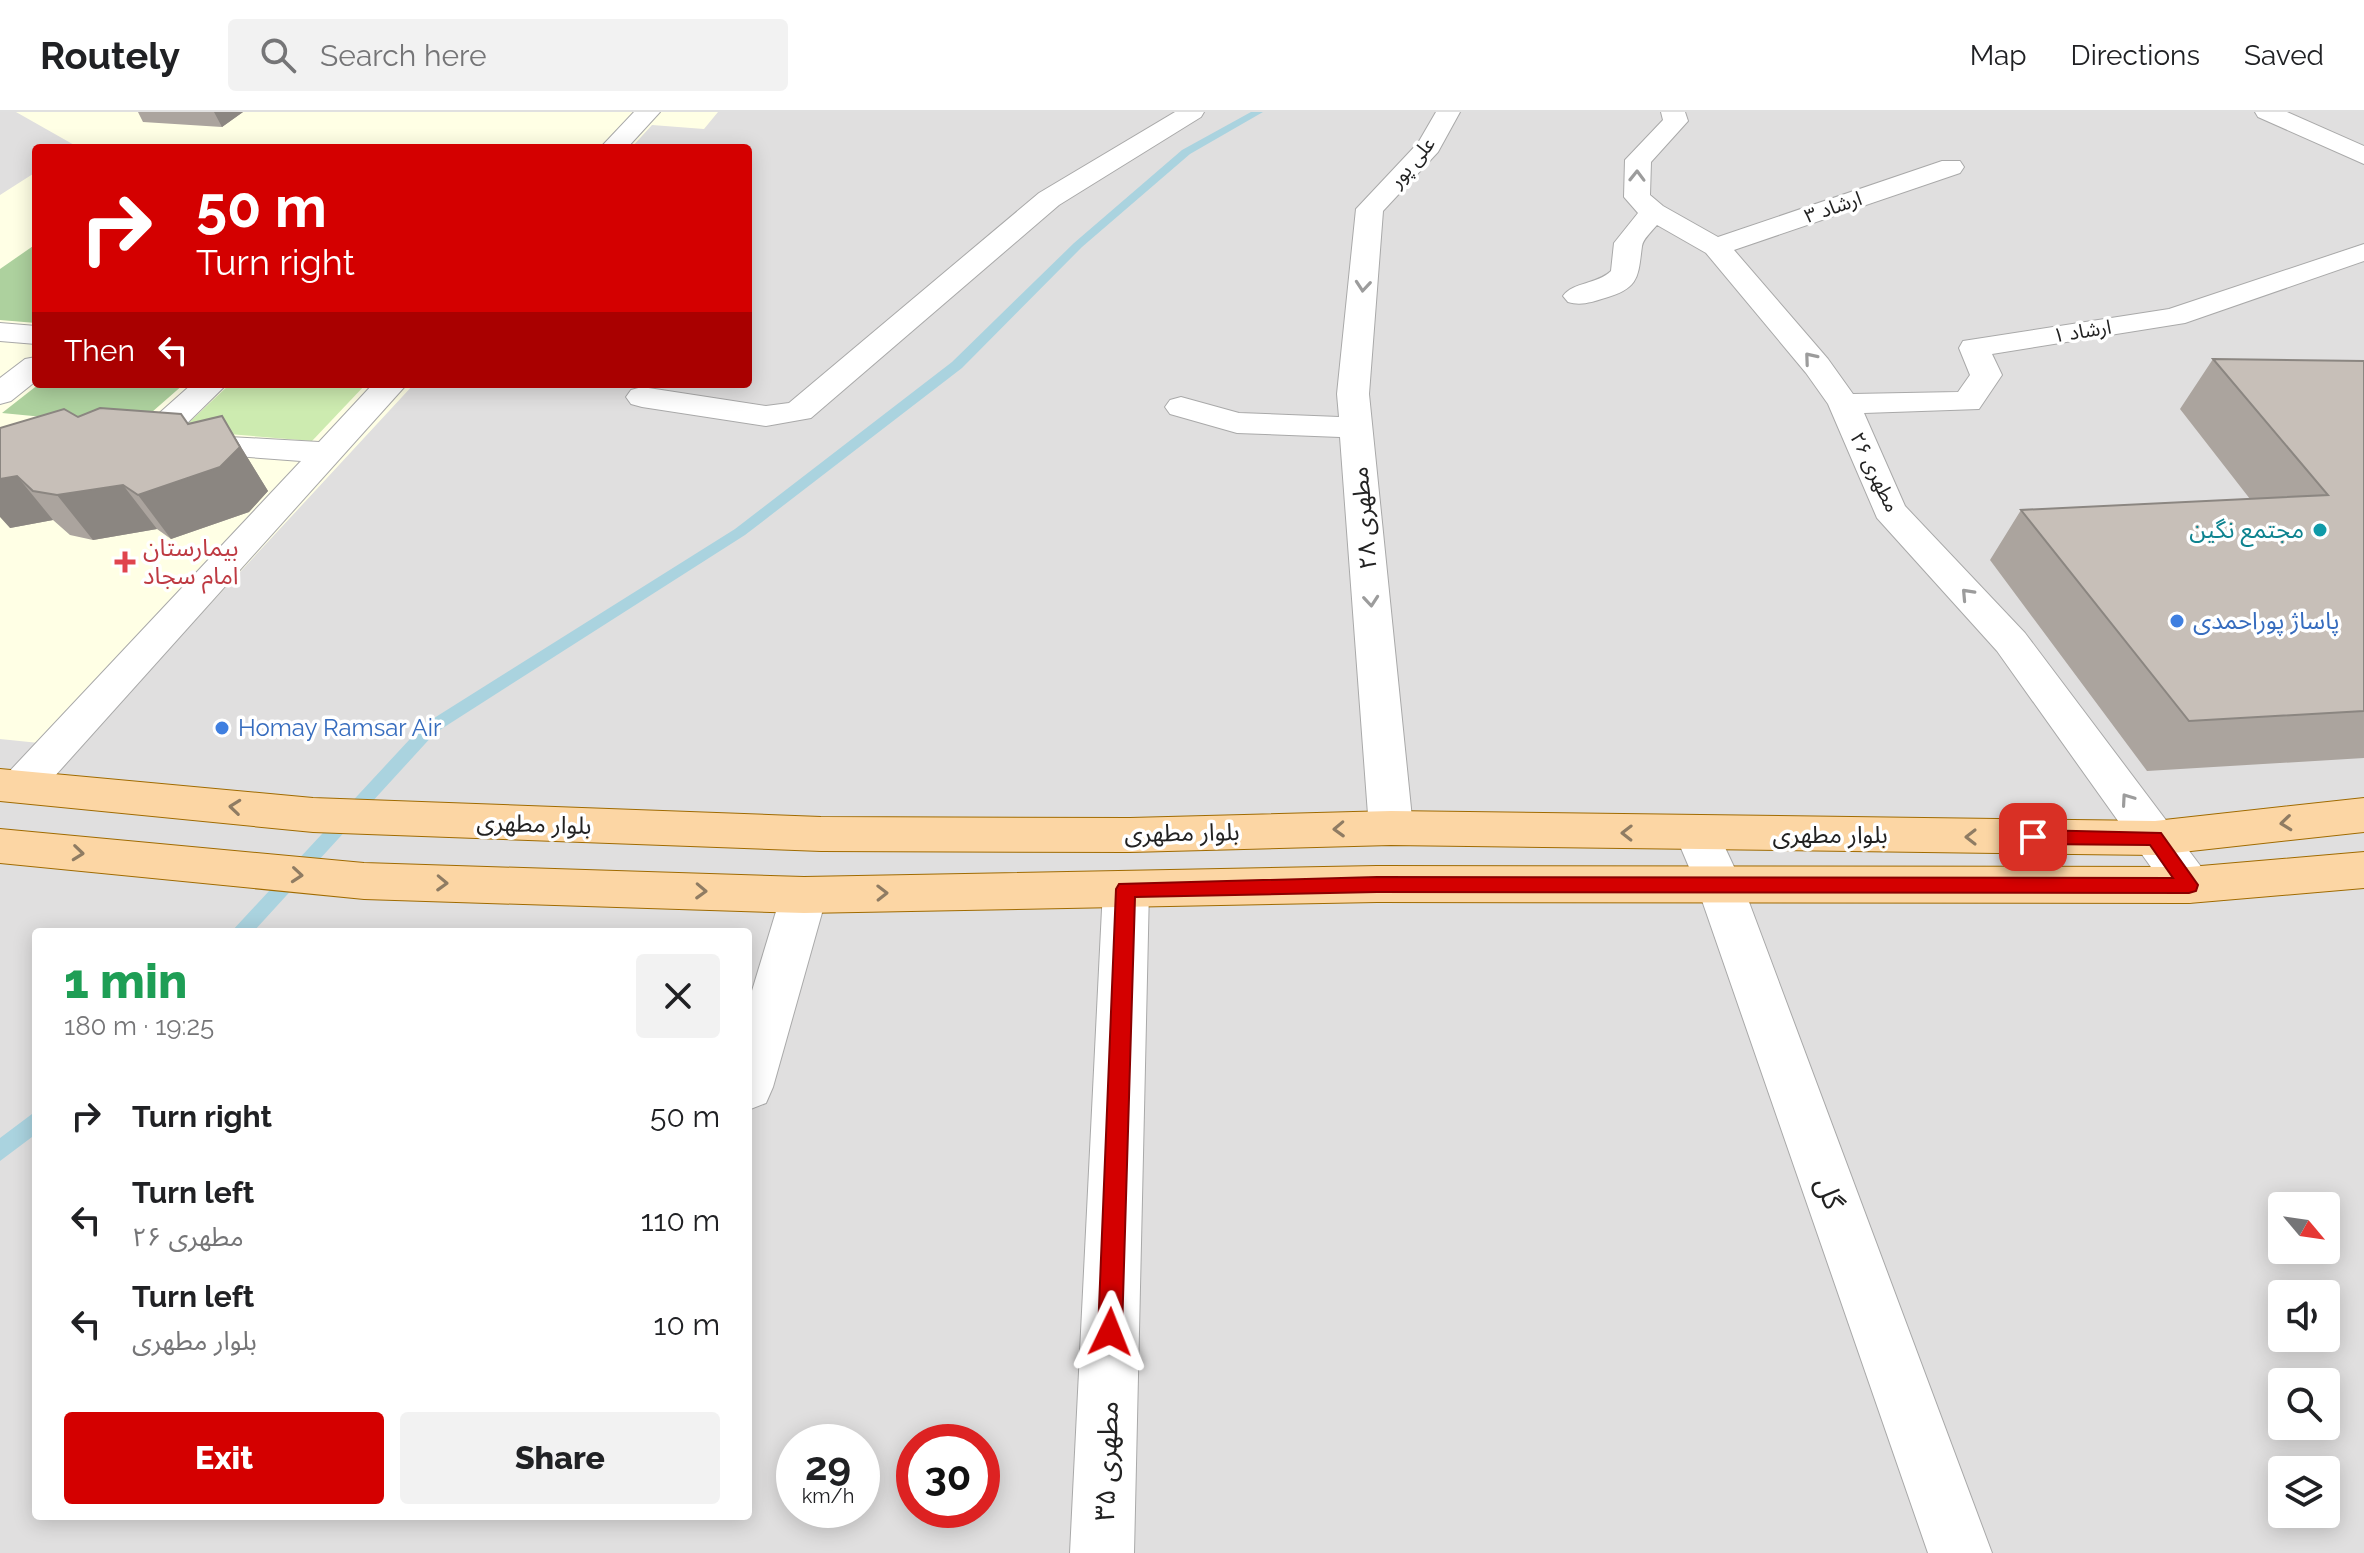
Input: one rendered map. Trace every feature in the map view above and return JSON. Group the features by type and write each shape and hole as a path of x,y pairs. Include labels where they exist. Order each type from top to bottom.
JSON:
{"main road":[{"name":"بلوار مطهری","path":"10,785 313,815 821,834 1130,835 1391,828 2155,838 2364,815"},
{"path":"804,895 821,834"},
{"path":"1126,889 1130,835"},
{"path":"0,846 364,881 804,895 1377,884 2189,885 2364,870"}],"street":[{"path":"617,144 648,112"},
{"path":"642,397 766,416 799,411 1049,199 1192,112"},
{"name":"علی پور","path":"1370,209 1429,147 1448,112"},
{"path":"1578,296 1602,291 1624,277 1631,260 1628,243 1653,212 1637,197 1638,160 1676,121 1673,112"},
{"path":"2267,112 2364,156"},
{"name":"ارشاد ۳","path":"1716,247 1951,167"},
{"name":"مطهری ۲۸","path":"1370,209 1353,394 1391,828"},
{"name":"مطهری ۲۶","path":"1653,212 1716,247 1817,366 1844,404 1889,510 2011,642 2189,885"},
{"name":"ارشاد ۱","path":"1844,404 1968,402 1986,375 1974,348 2174,317 2364,252"},
{"path":"0,332 32,335"},
{"path":"0,394 32,369"},
{"path":"205,388 134,439 327,453"},
{"path":"10,785 387,388"},
{"path":"1181,407 1237,423 1356,428"},
{"name":"گل","path":"1697,834 1720,886 1960,1553"},
{"name":"مطهری ۳۵","path":"1102,1553 1126,889"},
{"path":"752,1073 804,895"}],"shaded area":[{"path":"0,112 2364,112 2364,1553 0,1553"},
{"path":"16,112 718,112 704,129 652,125 635,144 72,144"},
{"name":"بیمارستان امام سجاد","path":"32,175 32,388 410,388 78,747 0,739 0,195"}],"green space":[{"path":"32,247 32,323 0,320 0,269"},
{"path":"34,388 179,388 136,426 2,413"},
{"path":"226,388 362,388 312,441 181,430"}],"building":[{"path":"2213,359 2364,361 2364,711 2189,721 2021,510 2328,495"},
{"path":"100,408 181,414 188,424 222,416 240,447 220,467 138,495 123,485 57,495 33,491 17,476 0,479 0,428 64,409 78,417"}],"waterway":[{"path":"245,928 429,729 740,532 957,365 1078,245 1186,152 1258,112"},
{"path":"0,1151 32,1124"}],"place":[{"name":"مجتمع نگین","path":"2320,530"},
{"name":"بیمارستان امام سجاد","path":"125,562"},
{"name":"پاساژ پوراحمدی","path":"2177,621"},
{"name":"Homay Ramsar Air","path":"222,728"}],"route":[{"path":"1110,1332 1126,889 1377,884 2189,885 2155,838 2033,837"}]}
